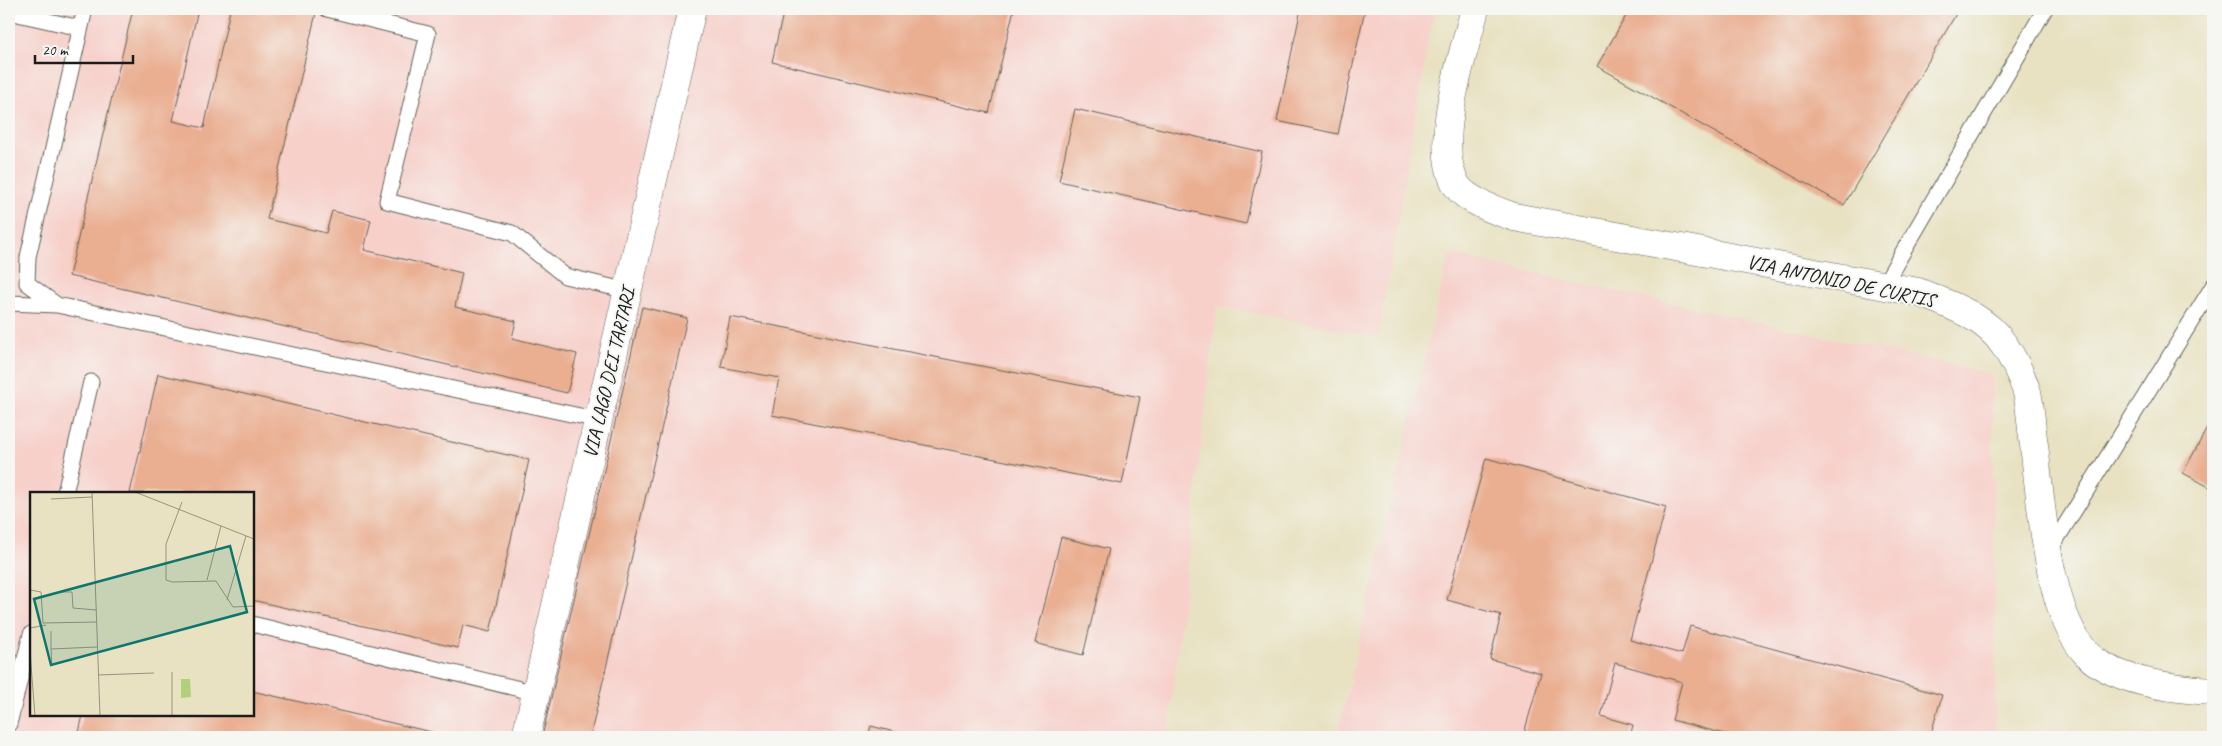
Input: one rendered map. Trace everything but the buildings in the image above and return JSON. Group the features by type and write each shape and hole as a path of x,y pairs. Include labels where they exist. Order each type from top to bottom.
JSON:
{"street":[{"name":"VIA LAGO DEI TARTARI","path":"526,737 692,9"},
{"name":"VIA ANTONIO DE CURTIS","path":"1475,9 1448,116 1450,168 1457,187 1484,207 1514,217 1918,292 1981,321 2003,344 2027,393 2048,554 2060,603 2077,641 2088,655 2107,668 2146,682 2182,689 2213,691"}],"lane":[{"path":"57,305 27,283 28,257 85,9"},
{"path":"327,9 428,34 387,201 512,233 565,276 628,291"},
{"path":"1883,286 2045,9"},
{"path":"9,12 80,28"},
{"path":"2048,554 2213,286"},
{"path":"9,304 57,305 598,420"},
{"path":"65,492 91,382"},
{"path":"254,624 536,693"},
{"path":"9,724 30,638"}],"shaded area":[{"path":"9,9 1434,9 1378,337 1217,306 1168,737 9,737"},
{"path":"1449,254 1992,374 1996,737 1337,737"}]}
